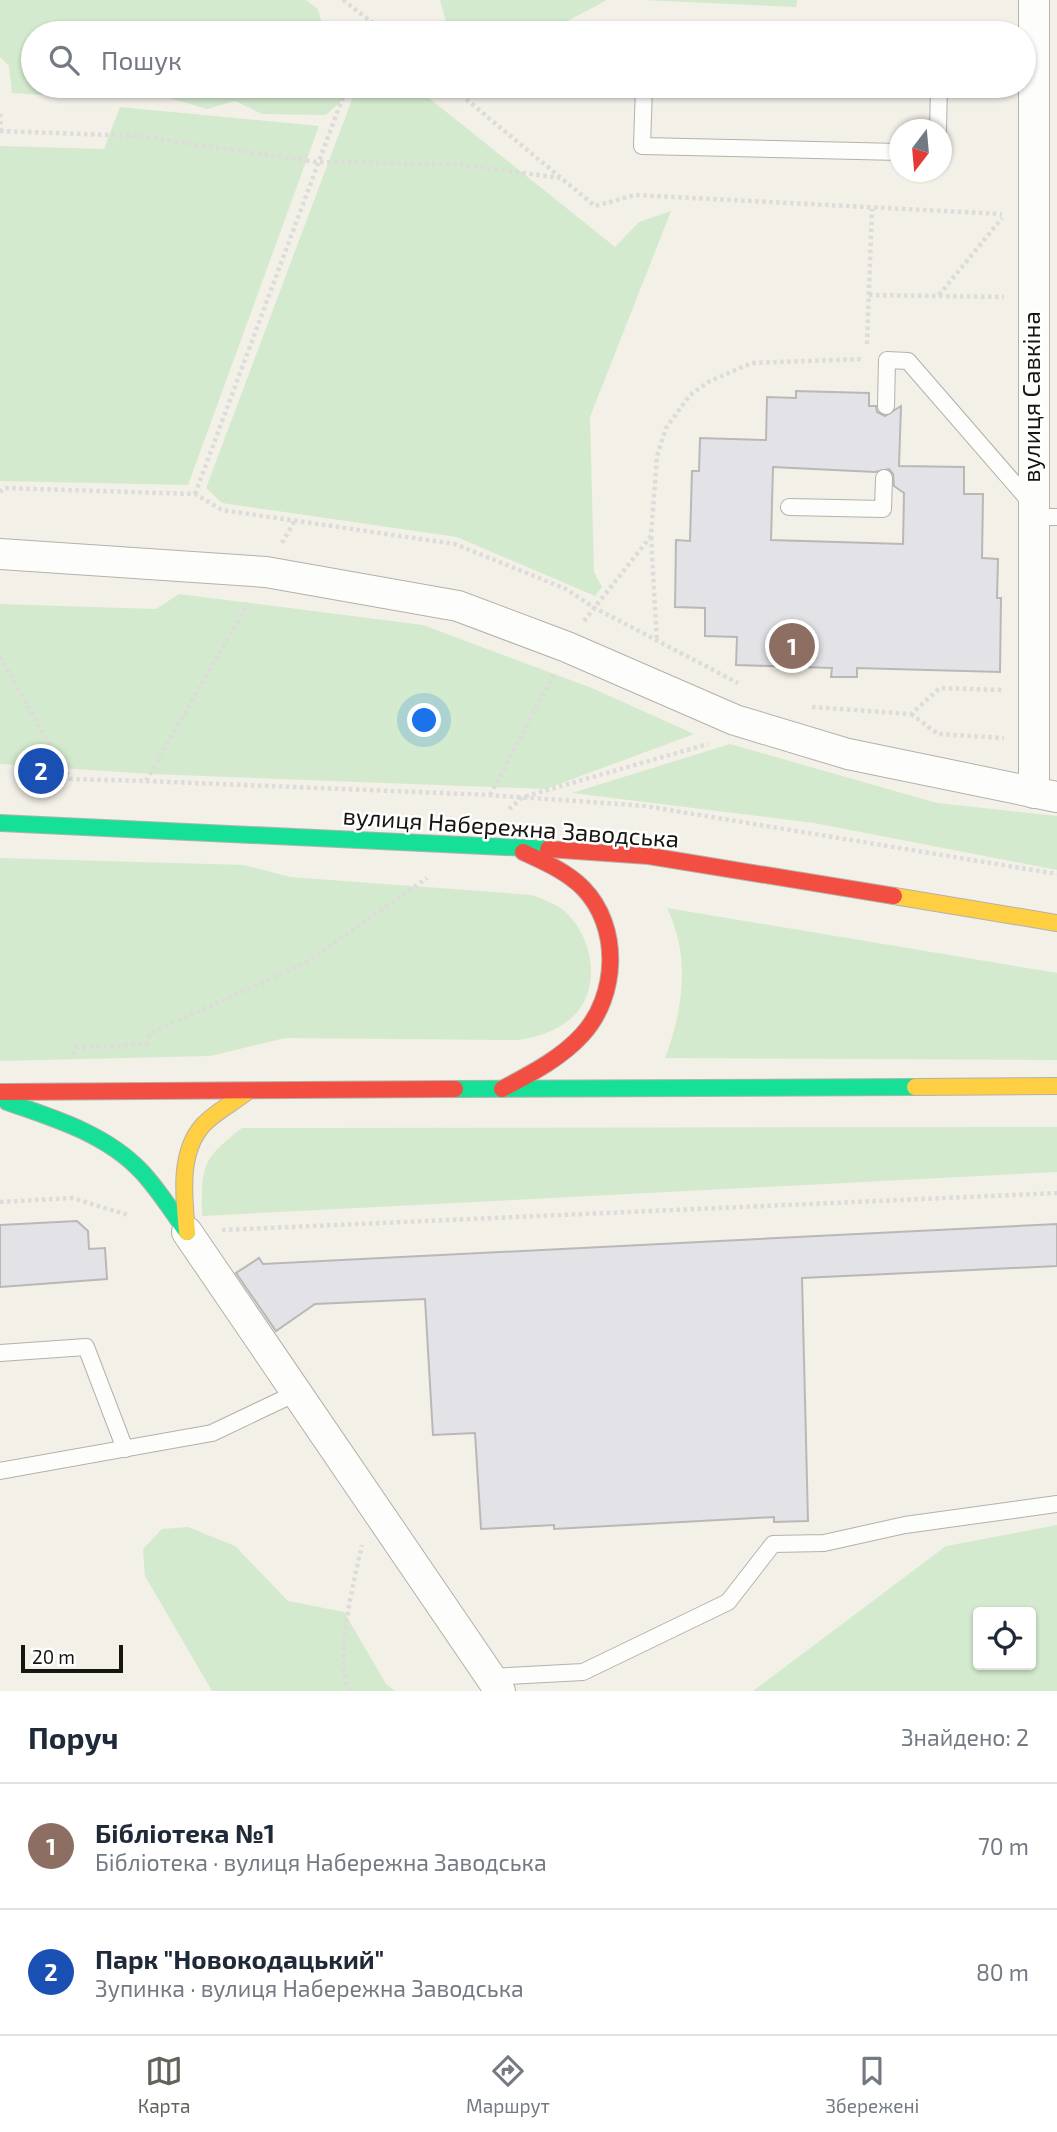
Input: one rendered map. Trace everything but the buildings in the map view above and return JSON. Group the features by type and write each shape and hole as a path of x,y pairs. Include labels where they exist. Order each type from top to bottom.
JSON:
{"main road":[{"name":"вулиця Набережна Заводська","path":"0,823 470,843 649,856 1057,923"},
{"path":"500,1090 545,1065 589,1027 604,1001 612,959 605,926 590,897 568,875 509,845"},
{"path":"0,1093 1057,1086"},
{"path":"201,1231 185,1192 189,1153 201,1127 247,1092"},
{"path":"0,1099 86,1132 115,1148 136,1165 201,1231"}],"street":[{"name":"вулиця Савкіна","path":"1032,21 1034,0"},
{"name":"вулиця Савкіна","path":"1026,98 1019,214 1033,297 1040,513 1034,740 1045,795"},
{"path":"0,554 266,572 458,606 567,647 735,720 848,754 1045,795"},
{"path":"201,1231 296,1393 370,1502 442,1595 495,1684"}],"lane":[{"path":"644,98 642,146 889,152"},
{"path":"938,119 939,98"},
{"path":"886,406 887,360 908,361 1040,513"},
{"path":"789,507 883,509 884,478"},
{"path":"0,1353 86,1347 125,1449"},
{"path":"0,1471 212,1433 296,1393"},
{"path":"495,1684 583,1672 728,1602 773,1544 824,1543 905,1525 1057,1504"}],"path":[{"path":"344,0 372,21"},
{"path":"195,494 316,162 342,98"},
{"path":"464,98 594,206 635,195 872,209 1019,214"},
{"path":"0,114 0,131 139,136 316,162 456,164 561,178"},
{"path":"866,359 872,209"},
{"path":"939,296 1019,214"},
{"path":"869,295 1033,297"},
{"path":"657,642 651,536 657,456 666,428 690,395 710,380 752,363 887,360"},
{"path":"0,492 4,488 195,494 222,510 455,544 566,589 593,607 740,685"},
{"path":"146,780 295,520"},
{"path":"490,794 567,647 593,607 651,536"},
{"path":"0,657 70,779 490,794 645,806 1057,874"},
{"path":"911,714 940,688 1008,691"},
{"path":"803,707 911,714 938,734 1034,740"},
{"path":"48,1092 76,1048 146,1044 151,1033 307,962 415,888 523,797 714,743"},
{"path":"201,1231 1057,1193"},
{"path":"0,1202 72,1198 135,1217"},
{"path":"350,1691 343,1682 347,1617 370,1502"}],"green space":[{"path":"0,0 306,0 318,9 321,21 21,21 21,94 12,93 9,66 0,57"},
{"path":"440,0 607,0 568,21 446,21"},
{"path":"642,0 797,0 796,7"},
{"path":"169,98 345,98 326,115 262,114 235,101 207,109"},
{"path":"352,98 429,98 615,247 639,222 671,211 590,417 594,572 602,587 595,596 457,537 222,503 206,488"},
{"path":"120,107 319,126 188,485 0,481 0,146 104,149"},
{"path":"179,594 423,625 592,688 694,734 546,789 151,774 0,764 0,604 156,609"},
{"path":"730,744 937,803 1057,816 1057,870 814,823 572,793"},
{"path":"0,858 244,865 290,877 532,895 559,907 573,920 588,948 591,979 587,995 569,1020 545,1033 518,1040 285,1038 210,1056 0,1061"},
{"path":"667,908 1057,973 1057,1060 665,1058 676,1021 682,983 679,945"},
{"path":"1057,1127 1057,1172 202,1216 202,1185 211,1156 242,1128"},
{"path":"1057,1525 1057,1691 753,1691 946,1546"},
{"path":"188,1527 235,1546 288,1601 344,1612 386,1684 395,1691 212,1691 145,1576 143,1549 162,1529"}],"traffic: fast":[{"path":"0,823 548,849"},
{"path":"455,1089 915,1087"},
{"path":"7,1102 43,1114 96,1137 112,1147 148,1178 187,1232"}],"traffic: slow":[{"path":"894,896 1057,923"},
{"path":"915,1087 1057,1086"},
{"path":"187,1232 184,1176 195,1136 203,1125 247,1092"}],"traffic: jam":[{"path":"548,849 649,856 894,896"},
{"path":"502,1089 554,1059 582,1035 603,1001 610,961 604,922 583,888 562,872 523,852"},
{"path":"0,1092 455,1089"}],"place":[{"name":"Бібліотека №1","path":"792,646"},
{"name":"Парк \"Новокодацький\"","path":"41,771"}]}
